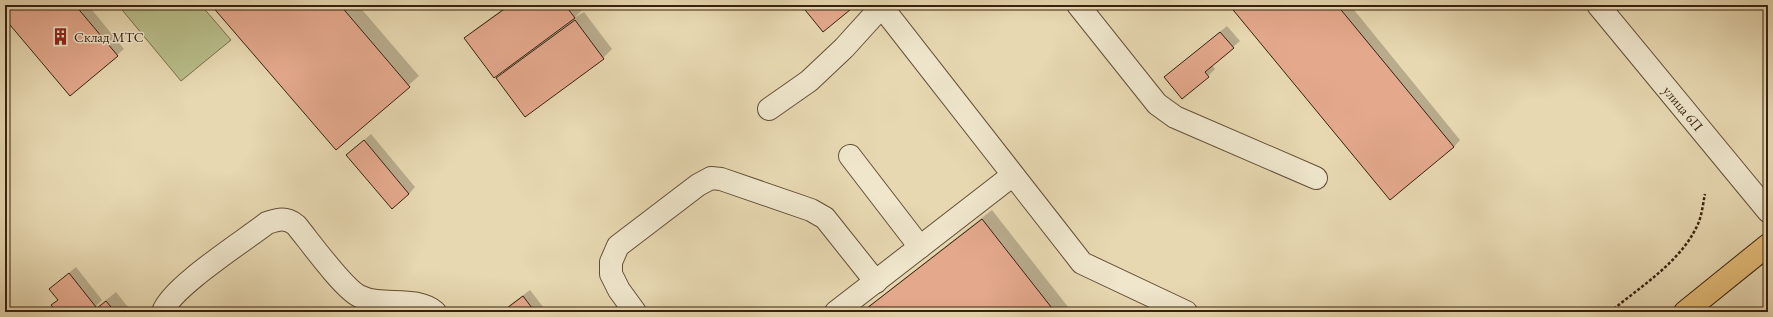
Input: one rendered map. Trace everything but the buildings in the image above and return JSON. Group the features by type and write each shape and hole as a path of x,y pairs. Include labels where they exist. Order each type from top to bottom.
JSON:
{"main road":[{"path":"1685,312 1768,245"}],"street":[{"path":"1078,5 1157,104 1175,117 1316,178"},
{"name":"улица 6П","path":"1598,5 1768,211"},
{"path":"769,110 815,75 844,48 882,6 1082,263 1150,306 1186,312"},
{"path":"850,156 920,247"},
{"path":"836,312 1013,175"},
{"path":"635,312 618,290 611,274 611,262 618,246 698,185 711,178 721,179 811,210 824,218 876,282"},
{"path":"162,312 165,305 183,286 267,223 278,219 289,220 296,225 340,279 358,296 373,301 419,304 430,307 435,312"}],"path":[{"path":"1610,312 1673,261 1689,240 1698,222 1705,194"}],"green space":[{"path":"118,5 201,5 231,40 181,81"}],"place":[{"name":"Склад МТС","path":"61,37"}]}
